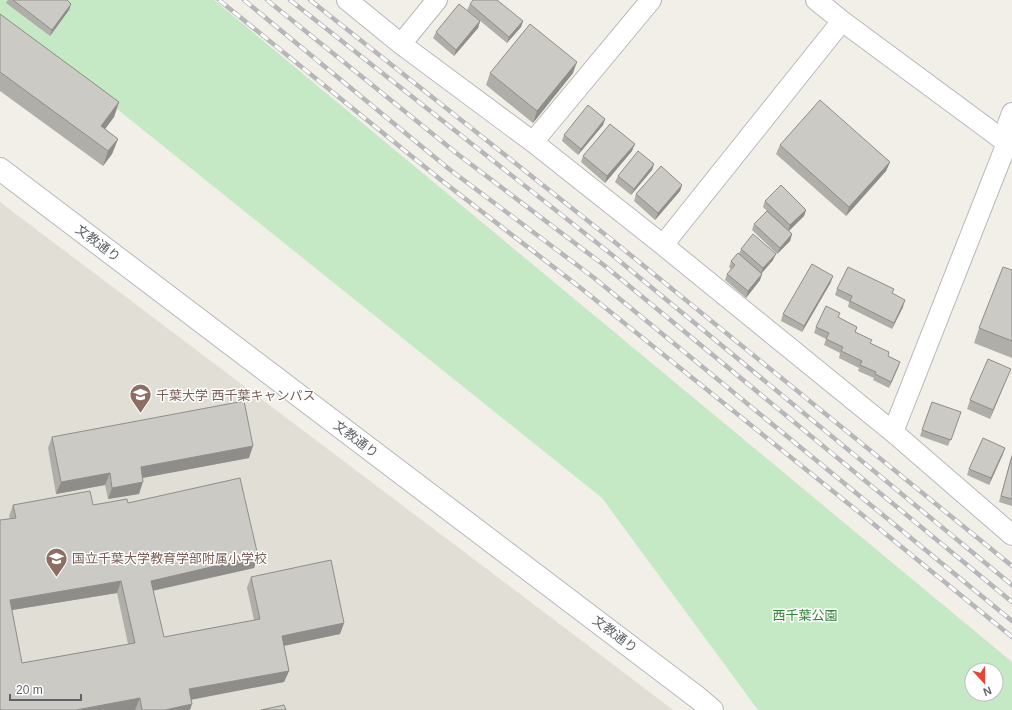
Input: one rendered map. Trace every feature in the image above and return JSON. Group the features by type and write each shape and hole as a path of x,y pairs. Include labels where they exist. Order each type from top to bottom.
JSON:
{"street":[{"path":"347,0 401,44 533,142 663,245 893,432 1012,534"},
{"path":"401,44 437,0"},
{"path":"533,142 651,0"},
{"path":"816,0 842,21 1010,145"},
{"path":"663,245 842,21"},
{"path":"893,432 1010,145 1008,124 1012,113"},
{"name":"文教通り","path":"0,169 692,693 712,710"}],"shaded area":[{"name":"千葉大学 西千葉キャンパス","path":"0,202 577,637 673,710 0,710"}],"green space":[{"name":"西千葉公園","path":"0,0 214,0 1012,662 1012,710 758,710 602,498 0,15"}],"building":[{"path":"13,0 67,0 71,4 52,30"},
{"path":"473,0 497,0 523,21 509,37 470,4"},
{"path":"459,4 480,21 456,50 436,32"},
{"path":"0,14 119,102 101,126 118,139 108,151 0,72"},
{"path":"530,24 577,62 537,111 490,73"},
{"path":"820,100 890,162 849,207 780,145"},
{"path":"588,105 605,119 581,149 564,135"},
{"path":"610,124 635,144 607,176 583,156"},
{"path":"638,151 654,164 634,189 618,176"},
{"path":"661,166 682,185 658,213 636,194"},
{"path":"781,185 806,210 790,225 765,201"},
{"path":"767,211 792,234 780,248 754,224"},
{"path":"753,234 776,254 763,268 741,249"},
{"path":"738,253 762,274 748,291 727,274 735,265 731,261"},
{"path":"812,264 833,276 804,326 783,314"},
{"path":"848,267 894,289 892,293 905,300 894,323 850,301 852,296 837,289"},
{"path":"1003,267 1012,270 1012,341 979,328"},
{"path":"826,306 840,313 838,317 857,327 855,332 872,340 870,343 889,352 888,356 900,362 891,382 875,374 876,372 860,365 862,361 841,351 843,347 826,339 829,333 816,327"},
{"path":"988,359 1011,369 993,410 970,400"},
{"path":"244,401 253,446 141,467 143,482 112,488 110,473 61,482 52,437"},
{"path":"932,402 961,412 951,440 922,430"},
{"path":"983,438 1005,448 991,478 969,469"},
{"path":"1012,456 1012,499 1001,496"},
{"path":"240,478 258,556 151,581 164,637 260,619 251,577 331,560 344,623 282,636 289,671 189,689 192,704 165,710 142,710 140,698 76,710 0,710 0,520 16,518 13,505 90,491 93,505 127,499 128,503","holes":["121,581 135,643 22,663 10,600"]},
{"path":"284,705 286,710 261,710"}],"railway":[{"path":"219,0 441,180 582,289 1012,637"},
{"path":"244,0 449,169 593,277 1012,621"},
{"path":"267,0 460,156 605,266 1012,602"},
{"path":"290,0 611,254 1012,585"},
{"path":"310,0 617,244 1012,566"}],"place":[{"name":"千葉大学 西千葉キャンパス","path":"141,414"},
{"name":"国立千葉大学教育学部附属小学校","path":"56,578"}]}
